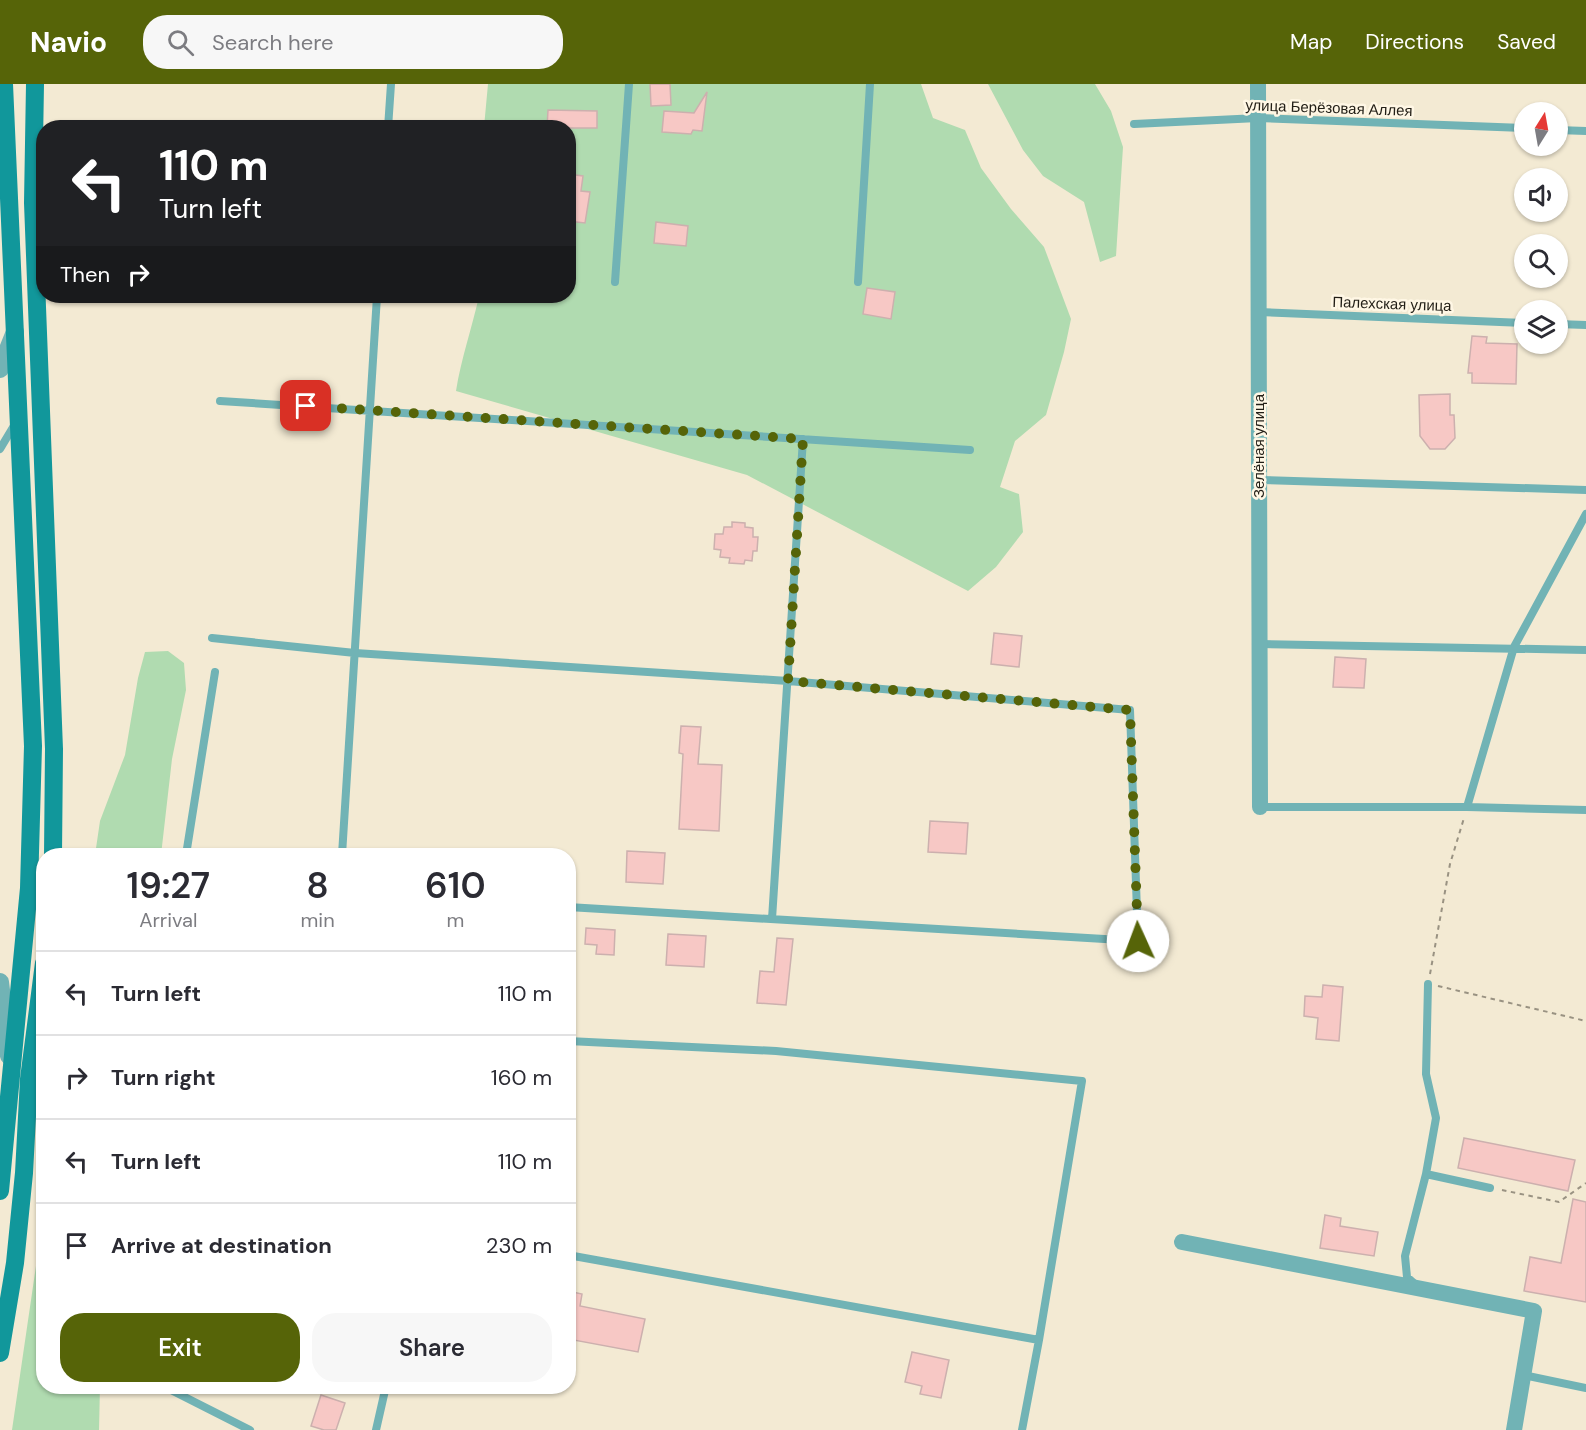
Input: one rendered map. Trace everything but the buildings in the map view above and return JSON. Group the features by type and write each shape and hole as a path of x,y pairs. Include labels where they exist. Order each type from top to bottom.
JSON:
{"main road":[{"path":"0,1353 15,1263 24,1173 20,1079 33,746 4,84"},
{"path":"35,84 33,203 36,281"},
{"path":"37,303 54,749 53,848"},
{"path":"0,1191 36,1002"}],"street":[{"name":"Зелёная улица","path":"1258,84 1260,807"},
{"path":"0,369 15,332"},
{"path":"0,982 20,1079"},
{"path":"1182,1242 1534,1311 1514,1430"}],"lane":[{"path":"389,120 391,84"},
{"path":"615,282 629,84"},
{"path":"858,282 870,84"},
{"name":"улица Берёзовая Аллея","path":"1134,124 1258,118 1514,128"},
{"path":"1568,130 1586,131"},
{"path":"342,848 377,303"},
{"name":"Палехская улица","path":"1259,312 1514,322"},
{"path":"1568,324 1586,325"},
{"path":"220,401 970,450"},
{"path":"0,449 18,418"},
{"path":"772,919 803,439"},
{"path":"1260,480 1586,490"},
{"path":"1467,807 1514,647 1586,514"},
{"path":"212,639 355,653 788,681 1130,710 1138,941 576,907"},
{"path":"1260,644 1586,650"},
{"path":"187,848 215,672"},
{"path":"1260,807 1467,807 1586,810"},
{"path":"1419,1288 1407,1277 1405,1256 1426,1174 1436,1118 1426,1074 1428,984"},
{"path":"576,1041 776,1051 1082,1081 1022,1430"},
{"path":"1426,1174 1490,1188"},
{"path":"576,1256 1039,1340"},
{"path":"1523,1375 1586,1388"},
{"path":"179,1394 250,1430"},
{"path":"376,1430 384,1394"}],"path":[{"path":"1467,807 1450,864 1428,984 1586,1021"},
{"path":"1490,1188 1559,1202 1586,1183"}],"green space":[{"path":"488,84 921,84 933,118 965,130 981,168 1011,209 1044,247 1071,319 1046,415 1015,441 1000,487 1019,494 1023,532 996,567 968,591 747,475 456,391 477,303 576,303 576,120 485,120"},
{"path":"988,84 1095,84 1111,111 1123,147 1116,256 1100,262 1084,202 1043,176 1023,150"},
{"path":"168,651 184,663 186,690 172,759 162,848 96,848 100,821 125,755 138,678 145,652"},
{"path":"36,1266 36,1394 100,1394 99,1430 12,1430"}],"route":[{"path":"306,406 803,439 788,681 1130,710 1138,941"}]}
